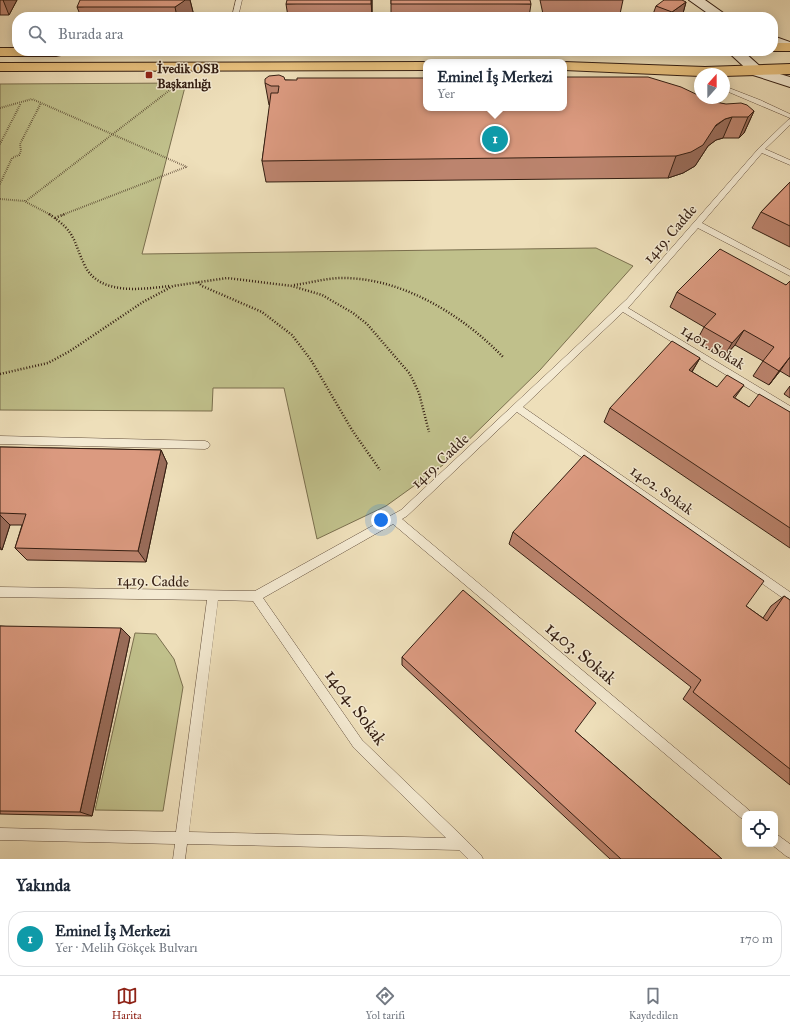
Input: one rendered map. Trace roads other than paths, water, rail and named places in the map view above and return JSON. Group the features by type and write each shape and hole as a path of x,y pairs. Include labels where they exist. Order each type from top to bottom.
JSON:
{"main road":[{"path":"696,0 714,12"},
{"path":"778,42 790,47"},
{"path":"778,47 790,47"},
{"path":"0,52 12,52"},
{"path":"740,56 758,72 790,82"},
{"path":"0,67 423,66"},
{"path":"567,66 758,72 790,69"}],"lane":[{"path":"236,12 239,0"},
{"path":"730,90 790,116"},
{"name":"1419. Cadde","path":"0,592 256,596 404,514 622,308 761,150 790,121"},
{"path":"761,150 790,164"},
{"path":"697,224 790,273"},
{"name":"1401. Sokak","path":"622,308 790,410"},
{"name":"1402. Sokak","path":"517,407 790,598"},
{"path":"0,440 206,444"},
{"name":"1403. Sokak","path":"394,519 742,811"},
{"path":"178,859 213,596"},
{"name":"1404. Sokak","path":"256,596 358,744 477,859"},
{"path":"0,834 181,840 462,844"},
{"path":"778,842 790,852"}],"place":[{"name":"İvedik OSB Başkanlığı","path":"149,75"},
{"name":"Eminel İş Merkezi","path":"495,139"}]}
